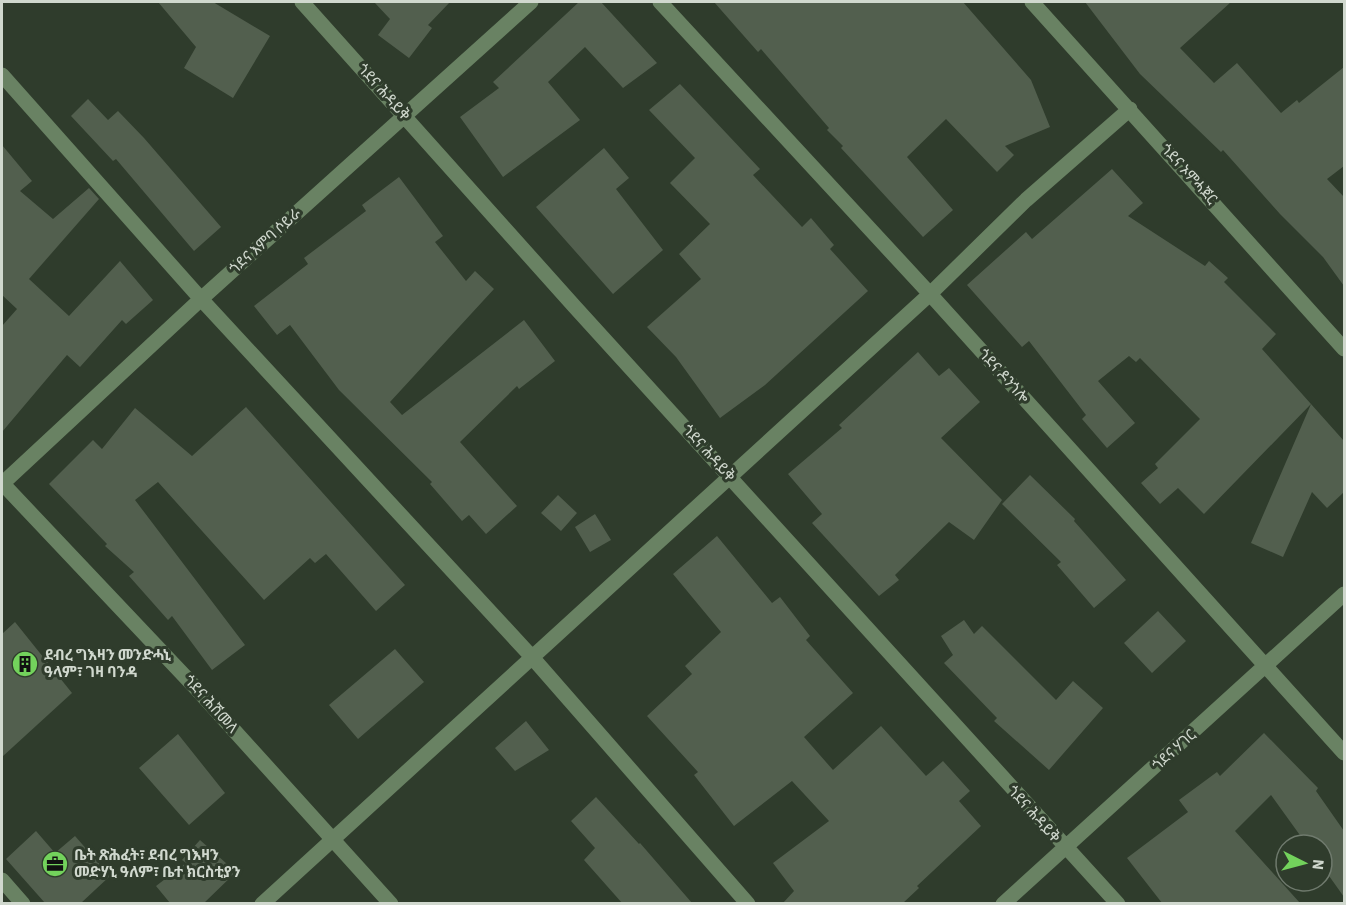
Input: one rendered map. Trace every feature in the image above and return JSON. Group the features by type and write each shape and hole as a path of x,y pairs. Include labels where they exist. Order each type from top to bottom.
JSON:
{"street":[{"name":"ጎደና ሕዳይቅ","path":"302,2 406,115 574,306 1065,848 1118,903"},
{"name":"ጎደና እምባ ሶይራ","path":"2,483 201,299 531,2"},
{"name":"ጎደና ዶንጎሎ","path":"660,2 930,294 1344,753"},
{"name":"ጎደና ኦምሓጀር","path":"1032,2 1344,349"},
{"path":"2,75 201,299 531,656 748,903"},
{"path":"262,903 334,840 531,656 930,294 1026,200 1130,109"},
{"name":"ጎደና ሕሽመለ","path":"2,483 194,686 391,903"},
{"name":"ጎደና ሃገር","path":"1003,903 1344,594"},
{"path":"2,880 23,903"}],"building":[{"path":"158,2 213,2 270,36 233,98 184,68 196,47"},
{"path":"374,2 450,2 428,25 432,28 409,58 378,35 390,19"},
{"path":"579,2 601,2 657,63 623,88 585,47 548,82 580,120 503,177 460,117 499,88 493,82"},
{"path":"714,2 963,2 1031,80 1050,127 1005,146 1014,155 997,172 946,119 907,157 953,210 923,237 841,148 843,146 827,130 829,128 761,49 758,52"},
{"path":"1085,2 1231,2 1180,48 1214,83 1237,63 1281,113 1297,100 1299,103 1344,67 1344,166 1327,179 1344,197 1344,286 1323,257 1280,214 1223,150 1221,152 1140,74"},
{"path":"680,84 760,169 753,175 802,227 811,218 834,245 830,249 868,291 765,385 720,418 676,357 647,327 701,279 679,254 710,224 670,183 695,158 649,110"},
{"path":"88,99 108,120 118,111 221,227 194,251 116,159 113,161 71,116"},
{"path":"2,145 32,181 20,191 53,219 89,188 99,199 29,279 69,316 120,261 153,300 126,324 122,320 80,367 67,355 2,432 2,326 17,309 2,295"},
{"path":"604,148 629,178 616,189 663,250 613,294 536,207"},
{"path":"1112,169 1143,203 1128,216 1205,266 1209,261 1228,278 1224,282 1276,334 1262,349 1311,404 1204,514 1178,488 1160,504 1141,483 1158,468 1155,464 1200,419 1140,358 1136,362 1129,356 1098,381 1135,423 1107,448 1082,419 1086,415 1029,341 1022,347 967,285 1026,232 1032,239"},
{"path":"399,177 443,236 435,242 466,281 475,271 494,289 390,402 402,415 524,320 555,361 519,389 517,386 460,442 517,506 486,534 469,515 462,521 430,484 432,482 339,390 290,325 277,335 254,306 308,264 304,258 366,211 362,205"},
{"path":"918,352 939,376 949,368 980,402 941,438 1002,500 974,540 949,522 895,575 899,580 879,596 812,523 822,514 788,474 842,428 839,425"},
{"path":"1311,404 1344,441 1344,492 1327,508 1312,492 1283,557 1251,543"},
{"path":"246,407 405,585 376,611 326,554 315,563 310,558 264,600 158,482 135,500 245,645 212,670 172,616 168,620 129,576 134,572 105,546 107,544 49,484 93,440 102,449 135,408 192,456"},
{"path":"1030,475 1075,519 1074,521 1126,580 1094,608 1057,565 1061,562 1002,504"},
{"path":"558,495 577,513 561,531 541,513"},
{"path":"595,514 611,540 590,552 575,527"},
{"path":"717,536 772,603 780,597 810,636 806,640 853,693 804,737 833,770 881,726 926,776 943,761 970,791 959,801 981,826 917,886 919,888 903,903 783,903 794,891 773,863 829,821 792,781 734,826 694,775 698,772 647,716 692,674 685,666 721,632 673,574"},
{"path":"1158,611 1186,641 1152,673 1124,643"},
{"path":"964,620 974,634 982,626 1056,700 1073,681 1103,708 1049,770 994,721 997,718 944,663 953,655 941,636"},
{"name":"ደብረ ግእዛን መንድሓኒ ዓላም፣ ገዛ ባንዳ","path":"15,622 72,693 2,757 2,634"},
{"path":"395,649 424,682 358,739 329,705"},
{"path":"526,721 549,750 515,771 495,748"},
{"path":"1264,733 1318,788 1316,791 1344,831 1344,897 1334,883 1334,833 1298,833 1271,795 1235,831 1274,874 1274,893 1291,893 1300,903 1162,903 1127,858 1188,812 1179,800 1217,772 1220,776"},
{"path":"178,734 225,793 189,825 139,768"},
{"path":"596,797 692,903 622,903 584,860 595,848 571,821"},
{"name":"ቤት ጽሕፈት፣ ደብረ ግእዛን መድሃኒ ዓለም፣ ቤተ ክርስቲያን","path":"36,831 55,853 75,836 110,876 81,903 45,903 6,859"},
{"path":"200,840 236,872 204,903 170,903 156,886 186,863 182,860"}],"place":[{"name":"ደብረ ግእዛን መንድሓኒ ዓላም፣ ገዛ ባንዳ","path":"25,664"},
{"name":"ቤት ጽሕፈት፣ ደብረ ግእዛን መድሃኒ ዓለም፣ ቤተ ክርስቲያን","path":"55,864"}]}
